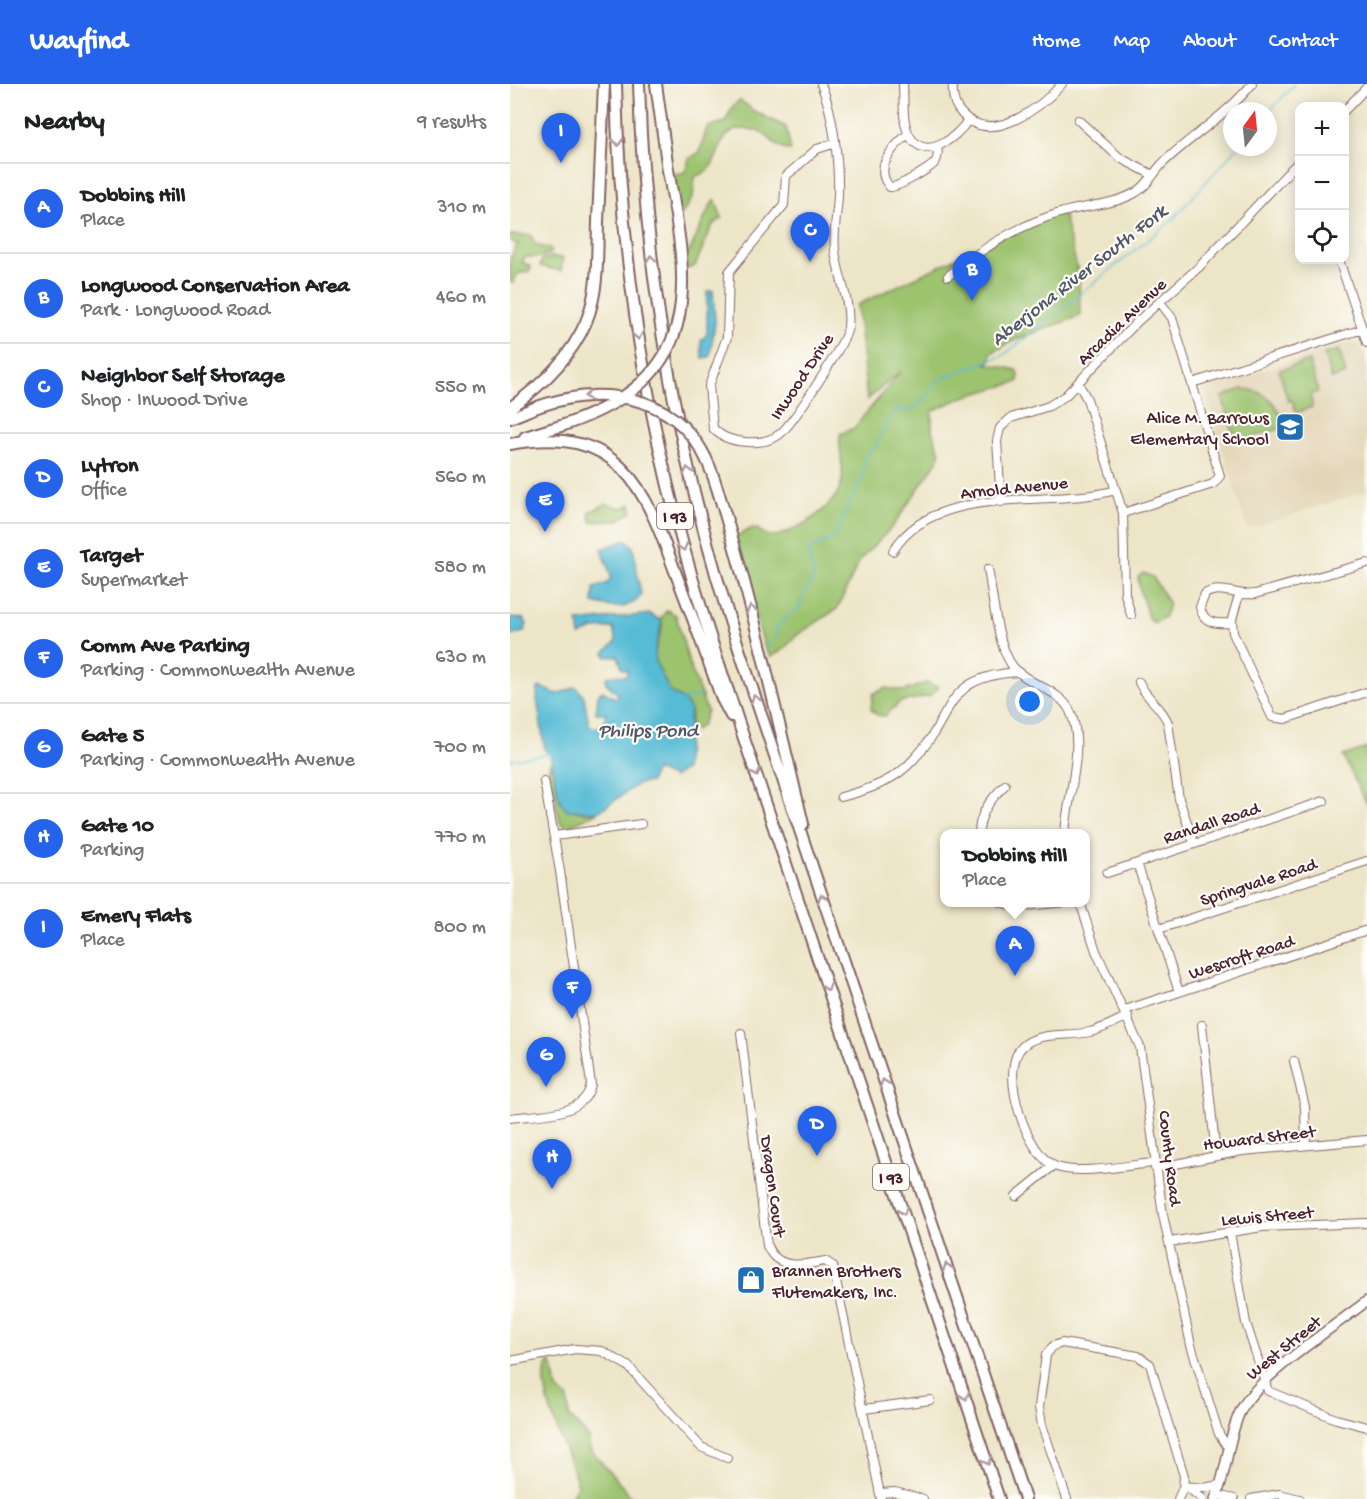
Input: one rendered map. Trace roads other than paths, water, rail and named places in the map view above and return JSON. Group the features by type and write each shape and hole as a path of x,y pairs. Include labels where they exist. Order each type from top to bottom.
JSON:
{"highway":[{"path":"510,408 543,381 562,360 581,333 591,309 596,277 604,84"},
{"name":"I 93","path":"616,84 627,255 650,404 684,552 999,1499"},
{"name":"I 93","path":"639,84 643,168 653,274 680,433 719,588 1025,1499"},
{"path":"510,442 564,425 608,407 636,389 657,366 674,337 681,308 684,273 656,84"},
{"path":"510,418 568,398 616,395 651,405 671,416 688,431 705,456 717,488 799,801 807,854"},
{"path":"510,442 546,440 580,445 615,462 639,486 656,521 722,699 746,743"}],"main road":[{"name":"West Street","path":"1217,1493 1235,1426 1245,1403 1264,1382 1367,1301"}],"street":[{"name":"Inwood Drive","path":"821,84 830,109 838,192 835,244 848,312 846,337 837,355 780,434 757,440 731,441 721,436 713,428 709,392 712,375 728,332 729,272 784,205 784,182 787,174 817,149 833,144"},
{"path":"903,84 908,134 920,145 937,146 958,135 968,120"},
{"path":"953,84 956,106 968,120 990,126 1015,120 1040,106 1062,84"},
{"path":"948,276 980,250 997,240 1056,214 1103,205 1143,188 1174,153 1232,107 1252,84"},
{"path":"1349,106 1367,87"},
{"path":"1078,120 1122,159 1153,175"},
{"path":"908,134 886,159 884,174 890,187 898,187 932,166 937,158 937,146"},
{"name":"Arcadia Avenue","path":"1001,502 997,441 1000,428 1011,418 1055,403 1078,383 1199,267 1295,168"},
{"path":"1340,264 1367,343"},
{"path":"1123,513 1211,485 1219,478 1220,470 1172,318 1160,302"},
{"path":"1192,383 1363,329"},
{"path":"1078,383 1088,399 1123,513 1125,594 1131,615"},
{"name":"Arnold Avenue","path":"893,551 910,532 948,510 1116,490"},
{"path":"1232,623 1207,620 1202,614 1200,603 1205,594 1213,590 1239,595 1285,588 1367,563"},
{"path":"988,569 1005,652 1018,672 1057,697 1071,712 1075,765 1066,829"},
{"path":"1239,595 1232,623 1240,649 1269,713 1274,718 1285,719 1367,692"},
{"path":"841,797 878,786 911,763 950,704 966,686 987,676 1018,672"},
{"path":"1139,682 1168,723 1179,798 1194,843"},
{"path":"510,1118 573,1108 584,1100 590,1087 555,836 544,781"},
{"path":"980,829 987,805 1005,785"},
{"name":"Randall Road","path":"1107,873 1324,801"},
{"path":"555,836 641,824"},
{"name":"Springvale Road","path":"1159,929 1367,861"},
{"path":"1137,863 1179,992"},
{"name":"County Road","path":"1081,907 1096,951 1126,1013 1142,1055 1154,1166 1191,1345 1215,1424 1221,1439 1229,1449"},
{"name":"Wescroft Road","path":"1053,1166 1039,1153 1021,1114 1013,1075 1016,1054 1030,1041 1092,1031 1126,1013 1179,992 1367,930"},
{"path":"1202,1025 1216,1155"},
{"name":"Dragon Court","path":"741,1033 767,1246 776,1258 789,1265 803,1266 825,1261 833,1266 881,1496"},
{"path":"1294,1061 1305,1107 1306,1145"},
{"name":"Howard Street","path":"1053,1166 1074,1169 1154,1166 1216,1155 1367,1140"},
{"path":"1016,1196 1053,1166"},
{"name":"Lewis Street","path":"1170,1242 1262,1227 1367,1223"},
{"path":"1230,1232 1246,1323 1268,1390 1279,1397 1336,1419 1367,1427"},
{"path":"1067,1499 1042,1425 1040,1407 1046,1354 1052,1347 1061,1343 1138,1356 1150,1364 1181,1461 1184,1486 1178,1499"},
{"path":"510,1361 575,1349 602,1351 628,1366 700,1447 727,1458"},
{"path":"864,1409 930,1400"},
{"path":"1215,1424 1235,1426"},
{"path":"1184,1486 1203,1488 1234,1499"},
{"path":"1184,1486 1203,1499"},
{"path":"881,1496 895,1492 923,1499"},
{"path":"1251,1499 1279,1494 1300,1499"}],"water":[{"path":"707,291 713,291 715,322 710,357 702,358 701,341 707,334"},
{"path":"627,540 633,547 641,595 631,604 619,607 593,603 594,588 608,583 611,577 602,549"},
{"name":"Philips Pond","path":"650,614 662,621 655,650 656,663 670,692 684,700 690,709 685,769 673,778 656,770 650,782 638,784 598,812 568,810 561,803 550,754 545,750 537,699 538,688 541,687 557,694 576,687 584,696 589,725 595,728 604,724 606,713 596,713 598,695 602,691 615,698 619,695 606,683 606,678 612,675 626,676 628,671 622,668 618,656 607,657 604,653 616,642 613,628 593,629 580,636 578,622"},
{"path":"510,617 524,619 527,624 524,632 510,636"}],"waterway":[{"name":"Aberjona River South Fork","path":"1277,103 1294,84"},
{"name":"Aberjona River South Fork","path":"765,649 776,637 778,625 801,606 801,600 814,577 808,551 834,538 863,476 864,457 875,447 888,420 898,408 904,412 918,406 940,379 1004,355 1169,223 1230,156"},
{"name":"Aberjona River South Fork","path":"683,700 703,695"},
{"name":"Aberjona River South Fork","path":"510,760 551,754"}],"place":[{"name":"Emery Flats","path":"561,163"},
{"name":"Neighbor Self Storage","path":"810,262"},
{"name":"Longwood Conservation Area","path":"972,301"},
{"name":"Alice M. Barrows Elementary School","path":"1290,427"},
{"name":"Target","path":"545,532"},
{"name":"Dobbins Hill","path":"1015,976"},
{"name":"Comm Ave Parking","path":"572,1019"},
{"name":"Gate 5","path":"546,1087"},
{"name":"Lytron","path":"817,1156"},
{"name":"Gate 10","path":"552,1189"},
{"name":"Brannen Brothers Flutemakers, Inc.","path":"751,1280"}]}
